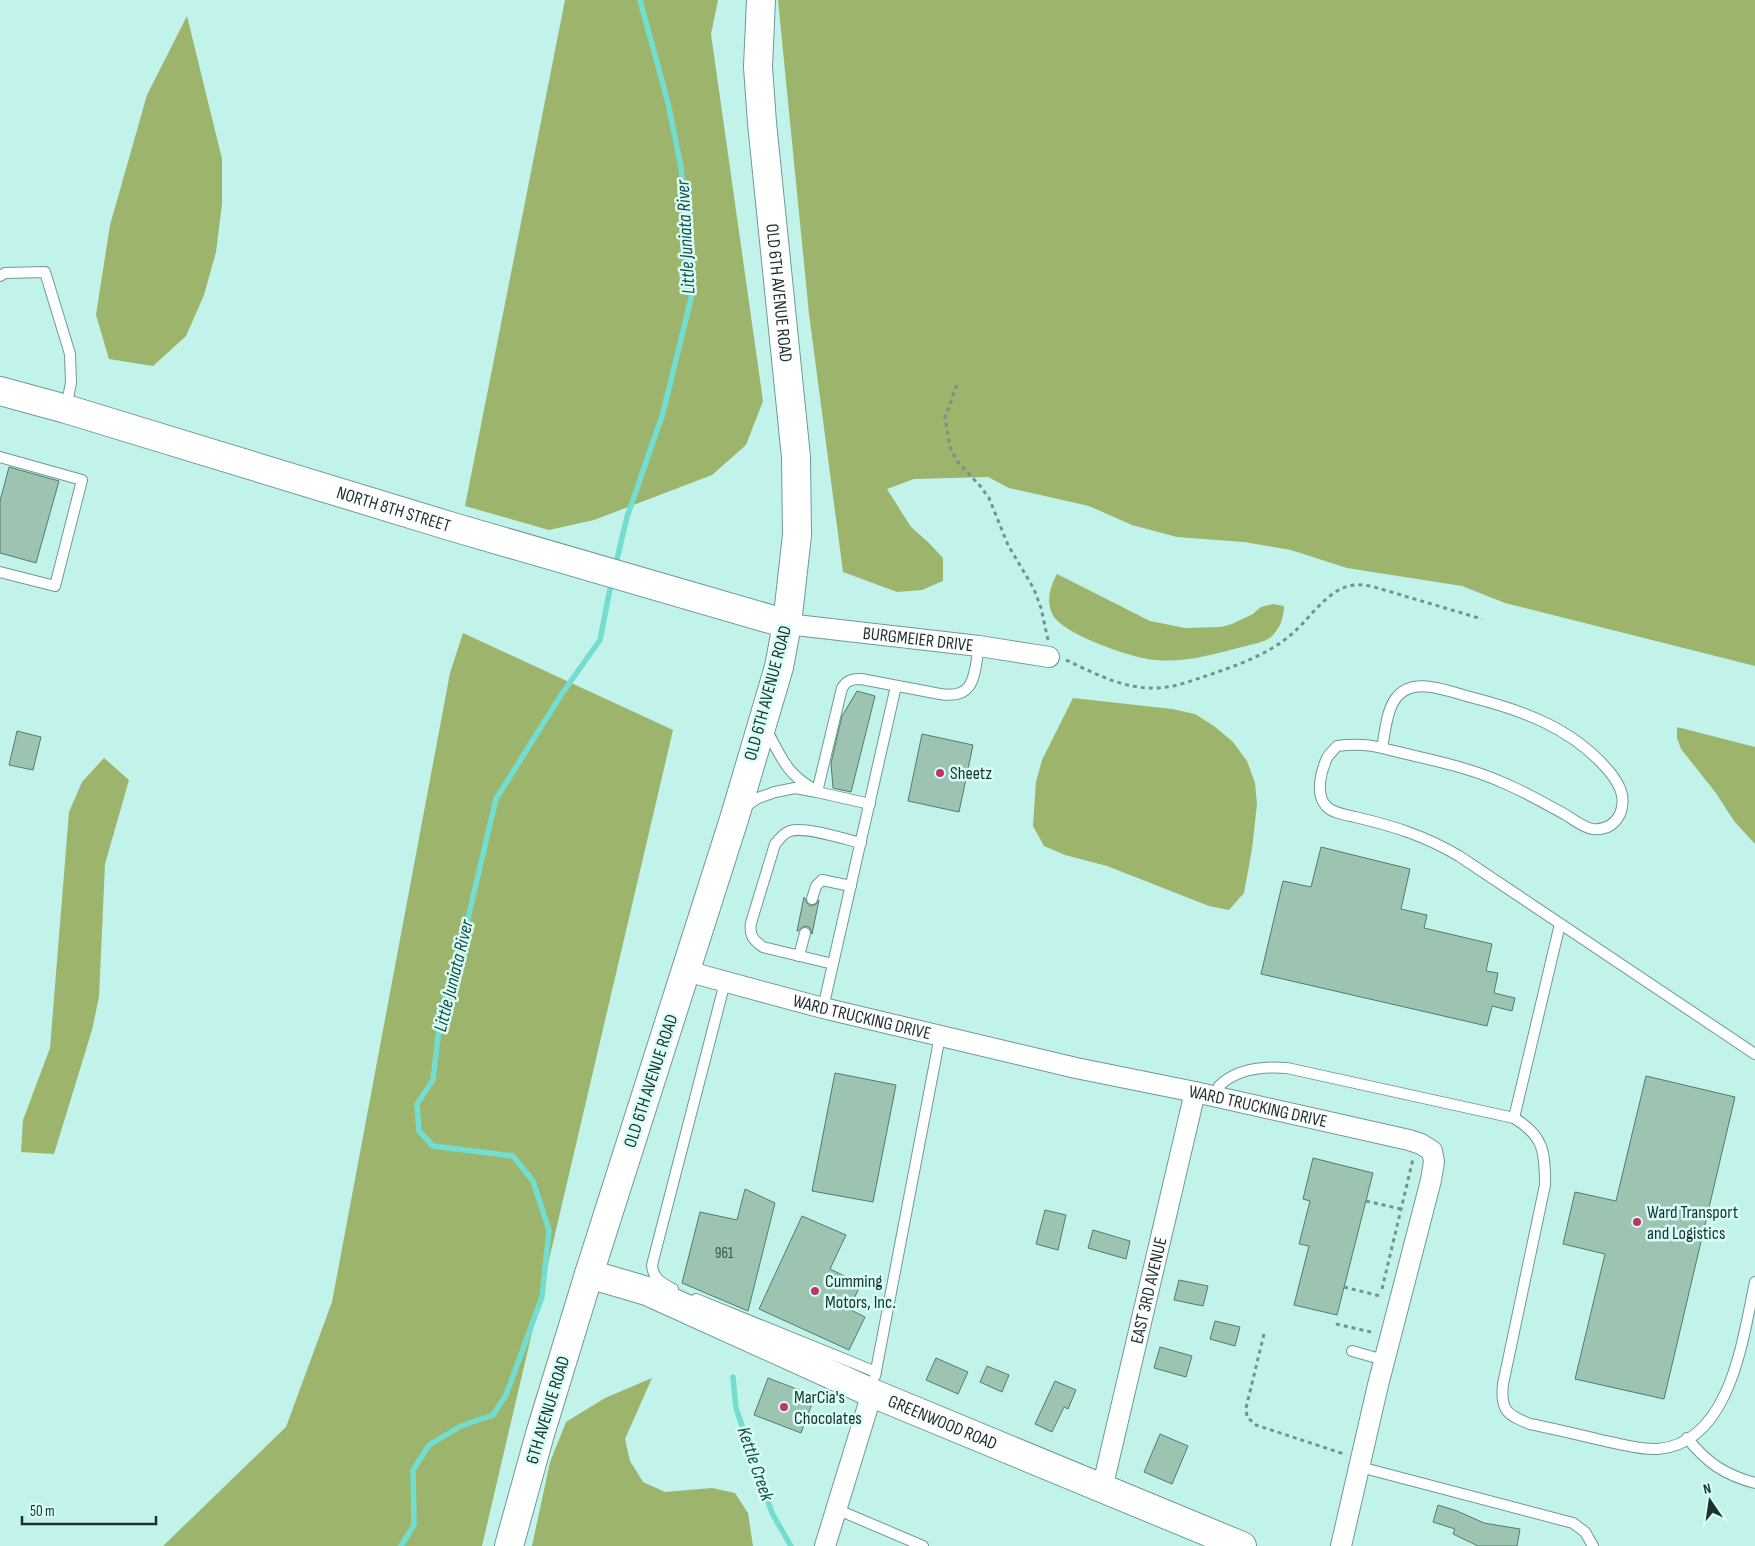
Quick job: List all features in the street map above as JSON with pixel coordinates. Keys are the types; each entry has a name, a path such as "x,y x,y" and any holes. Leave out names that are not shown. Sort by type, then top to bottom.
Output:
{"main road":[{"name":"OLD 6TH AVENUE ROAD","path":"589,1274 735,816 779,667 787,624 797,534 796,457 762,123 758,67 761,0"},
{"name":"NORTH 8TH STREET","path":"0,391 787,624"},
{"name":"GREENWOOD ROAD","path":"589,1274 647,1291 874,1382 1102,1489 1242,1546"},
{"name":"6TH AVENUE ROAD","path":"509,1546 540,1434 589,1274"}],"street":[{"name":"BURGMEIER DRIVE","path":"787,624 978,646 1049,657"},
{"name":"WARD TRUCKING DRIVE","path":"686,972 823,1008 1076,1068 1195,1092 1417,1142"},
{"name":"EAST 3RD AVENUE","path":"1102,1489 1195,1092"},
{"path":"1342,1546 1360,1463 1375,1358 1434,1162 1432,1151 1417,1142"},
{"path":"825,1546 874,1382"}],"lane":[{"path":"0,276 5,273 44,272 70,354 71,382 66,409"},
{"path":"0,457 82,480 55,586 0,572"},
{"path":"817,792 842,688 846,682 852,679 861,679 951,696 960,695 969,689 974,675 978,646"},
{"path":"823,1008 896,686"},
{"path":"1382,748 1389,712 1394,700 1412,686 1424,686 1497,704 1528,714 1576,740 1598,759 1615,779 1622,792 1623,806 1617,821 1606,829 1590,829 1501,781 1481,773 1382,748 1354,744 1337,746 1328,757 1320,779 1320,796 1326,807 1339,813 1410,831 1460,856 1755,1054"},
{"path":"762,723 786,767 803,783 817,792"},
{"path":"735,816 746,805 775,792 795,788 870,804"},
{"path":"833,964 763,947 749,933 750,923 775,844 782,836 789,831 803,830 861,842"},
{"path":"812,899 816,886 822,880 851,886"},
{"path":"1514,1118 1560,924"},
{"path":"799,956 805,933"},
{"path":"726,982 652,1265 653,1272 656,1278 665,1285 683,1294 874,1382 940,1036"},
{"path":"1218,1097 1219,1086 1232,1076 1257,1068 1271,1066 1288,1068 1514,1118 1528,1126 1537,1137 1543,1153 1545,1185 1501,1399 1505,1409 1514,1418 1530,1424 1638,1448 1657,1449 1673,1446 1687,1438 1702,1428 1714,1414 1733,1378 1755,1282"},
{"path":"1352,1352 1375,1358"},
{"path":"1687,1438 1705,1459 1722,1471 1736,1478 1755,1483"},
{"path":"1360,1463 1573,1523 1585,1532 1593,1546"},
{"path":"836,1509 923,1546"}],"path":[{"path":"957,385 945,417 950,447 956,461 989,498 1008,545 1034,589 1048,631 1049,657 1065,660 1093,674 1135,686 1155,688 1180,685 1242,664 1273,648 1293,633 1327,598 1341,588 1355,584 1371,586 1482,619"},
{"path":"1378,1305 1417,1142"},
{"path":"1366,1201 1401,1209"},
{"path":"1344,1287 1380,1296"},
{"path":"1373,1323 1371,1332 1375,1358"},
{"path":"1336,1324 1371,1332"},
{"path":"1264,1334 1246,1408 1247,1418 1256,1425 1360,1463"}],"green space":[{"path":"565,0 718,0 711,34 763,401 746,445 712,475 594,520 549,530 465,506"},
{"path":"778,0 1755,0 1755,666 1505,603 1462,586 1347,568 1291,550 1244,542 1177,537 1132,525 1089,506 1009,488 988,477 914,479 887,489 911,527 943,558 943,581 922,590 897,592 843,572 809,314"},
{"path":"187,16 222,159 222,204 216,252 204,295 186,336 153,366 109,359 96,315 110,225 147,95"},
{"path":"1057,574 1150,621 1185,628 1221,627 1232,624 1253,614 1261,607 1273,604 1284,606 1283,614 1281,623 1274,634 1261,642 1188,659 1155,660 1131,655 1101,645 1061,624 1051,612 1049,601 1052,584"},
{"path":"463,633 673,730 482,1546 163,1546 286,1427 332,1302 450,673"},
{"path":"1073,698 1172,709 1195,714 1214,726 1233,742 1247,761 1255,783 1257,804 1252,849 1244,893 1229,910 1209,906 1107,866 1065,855 1044,846 1033,826 1036,782 1042,760"},
{"path":"1677,727 1755,747 1755,844 1734,821 1716,793 1681,749 1677,738"},
{"path":"104,758 129,780 105,864 99,997 92,1030 54,1154 21,1152 23,1120 50,1048 69,812 82,782"},
{"path":"652,1378 625,1439 630,1461 643,1482 665,1492 712,1488 735,1493 748,1513 753,1546 532,1546 550,1462 566,1422 605,1398"}],"building":[{"path":"9,467 59,481 36,563 0,553 0,501"},
{"path":"857,691 875,696 851,792 833,788 831,763 842,716"},
{"path":"17,731 41,737 33,770 9,765"},
{"name":"Sheetz","path":"922,734 973,745 959,812 908,801"},
{"path":"1321,847 1410,869 1401,909 1427,915 1424,928 1492,944 1486,971 1498,973 1494,993 1515,998 1512,1011 1492,1006 1487,1026 1261,974 1283,881 1311,887"},
{"path":"804,897 810,906 816,904 819,900 812,934 810,928 806,926 797,931"},
{"path":"835,1073 896,1085 873,1202 812,1191"},
{"name":"Ward Transport and Logistics","path":"1646,1076 1735,1097 1664,1399 1575,1379 1605,1254 1563,1244 1575,1192 1616,1201"},
{"path":"1313,1158 1373,1173 1337,1315 1294,1305 1309,1246 1299,1244 1310,1201 1303,1199"},
{"path":"745,1189 775,1203 748,1311 682,1283 700,1212 737,1220"},
{"path":"1045,1210 1066,1215 1058,1250 1036,1244"},
{"path":"802,1216 846,1235 830,1269 861,1284 849,1309 865,1317 849,1350 759,1309"},
{"path":"1093,1230 1130,1241 1126,1259 1088,1248"},
{"path":"1179,1280 1208,1286 1203,1306 1174,1300"},
{"path":"1215,1321 1240,1327 1235,1346 1210,1339"},
{"path":"1160,1347 1192,1356 1186,1377 1154,1368"},
{"path":"936,1358 968,1372 958,1394 926,1380"},
{"path":"987,1366 1009,1375 1002,1392 980,1382"},
{"path":"768,1378 815,1396 801,1433 754,1415"},
{"path":"1055,1381 1076,1390 1068,1409 1064,1407 1052,1432 1035,1424"},
{"path":"1160,1434 1188,1446 1172,1484 1144,1472"},
{"path":"1438,1505 1484,1523 1520,1529 1517,1546 1478,1546 1453,1534 1455,1529 1433,1522"}],"waterway":[{"name":"Little Juniata River","path":"617,559 627,517 663,413 693,290 681,167 668,103 640,0"},
{"name":"Little Juniata River","path":"401,1546 414,1525 413,1470 429,1445 461,1426 493,1415 506,1395 542,1297 549,1230 533,1181 513,1156 433,1146 419,1131 417,1104 433,1080 441,1011 464,935 496,799 561,695 600,640 610,589"},
{"name":"Kettle Creek","path":"733,1377 736,1408 772,1513 791,1546"}],"place":[{"name":"Sheetz","path":"940,773"},
{"name":"Ward Transport and Logistics","path":"1637,1222"},
{"name":"Cumming Motors, Inc.","path":"815,1291"},
{"name":"MarCia's Chocolates","path":"784,1407"}]}
